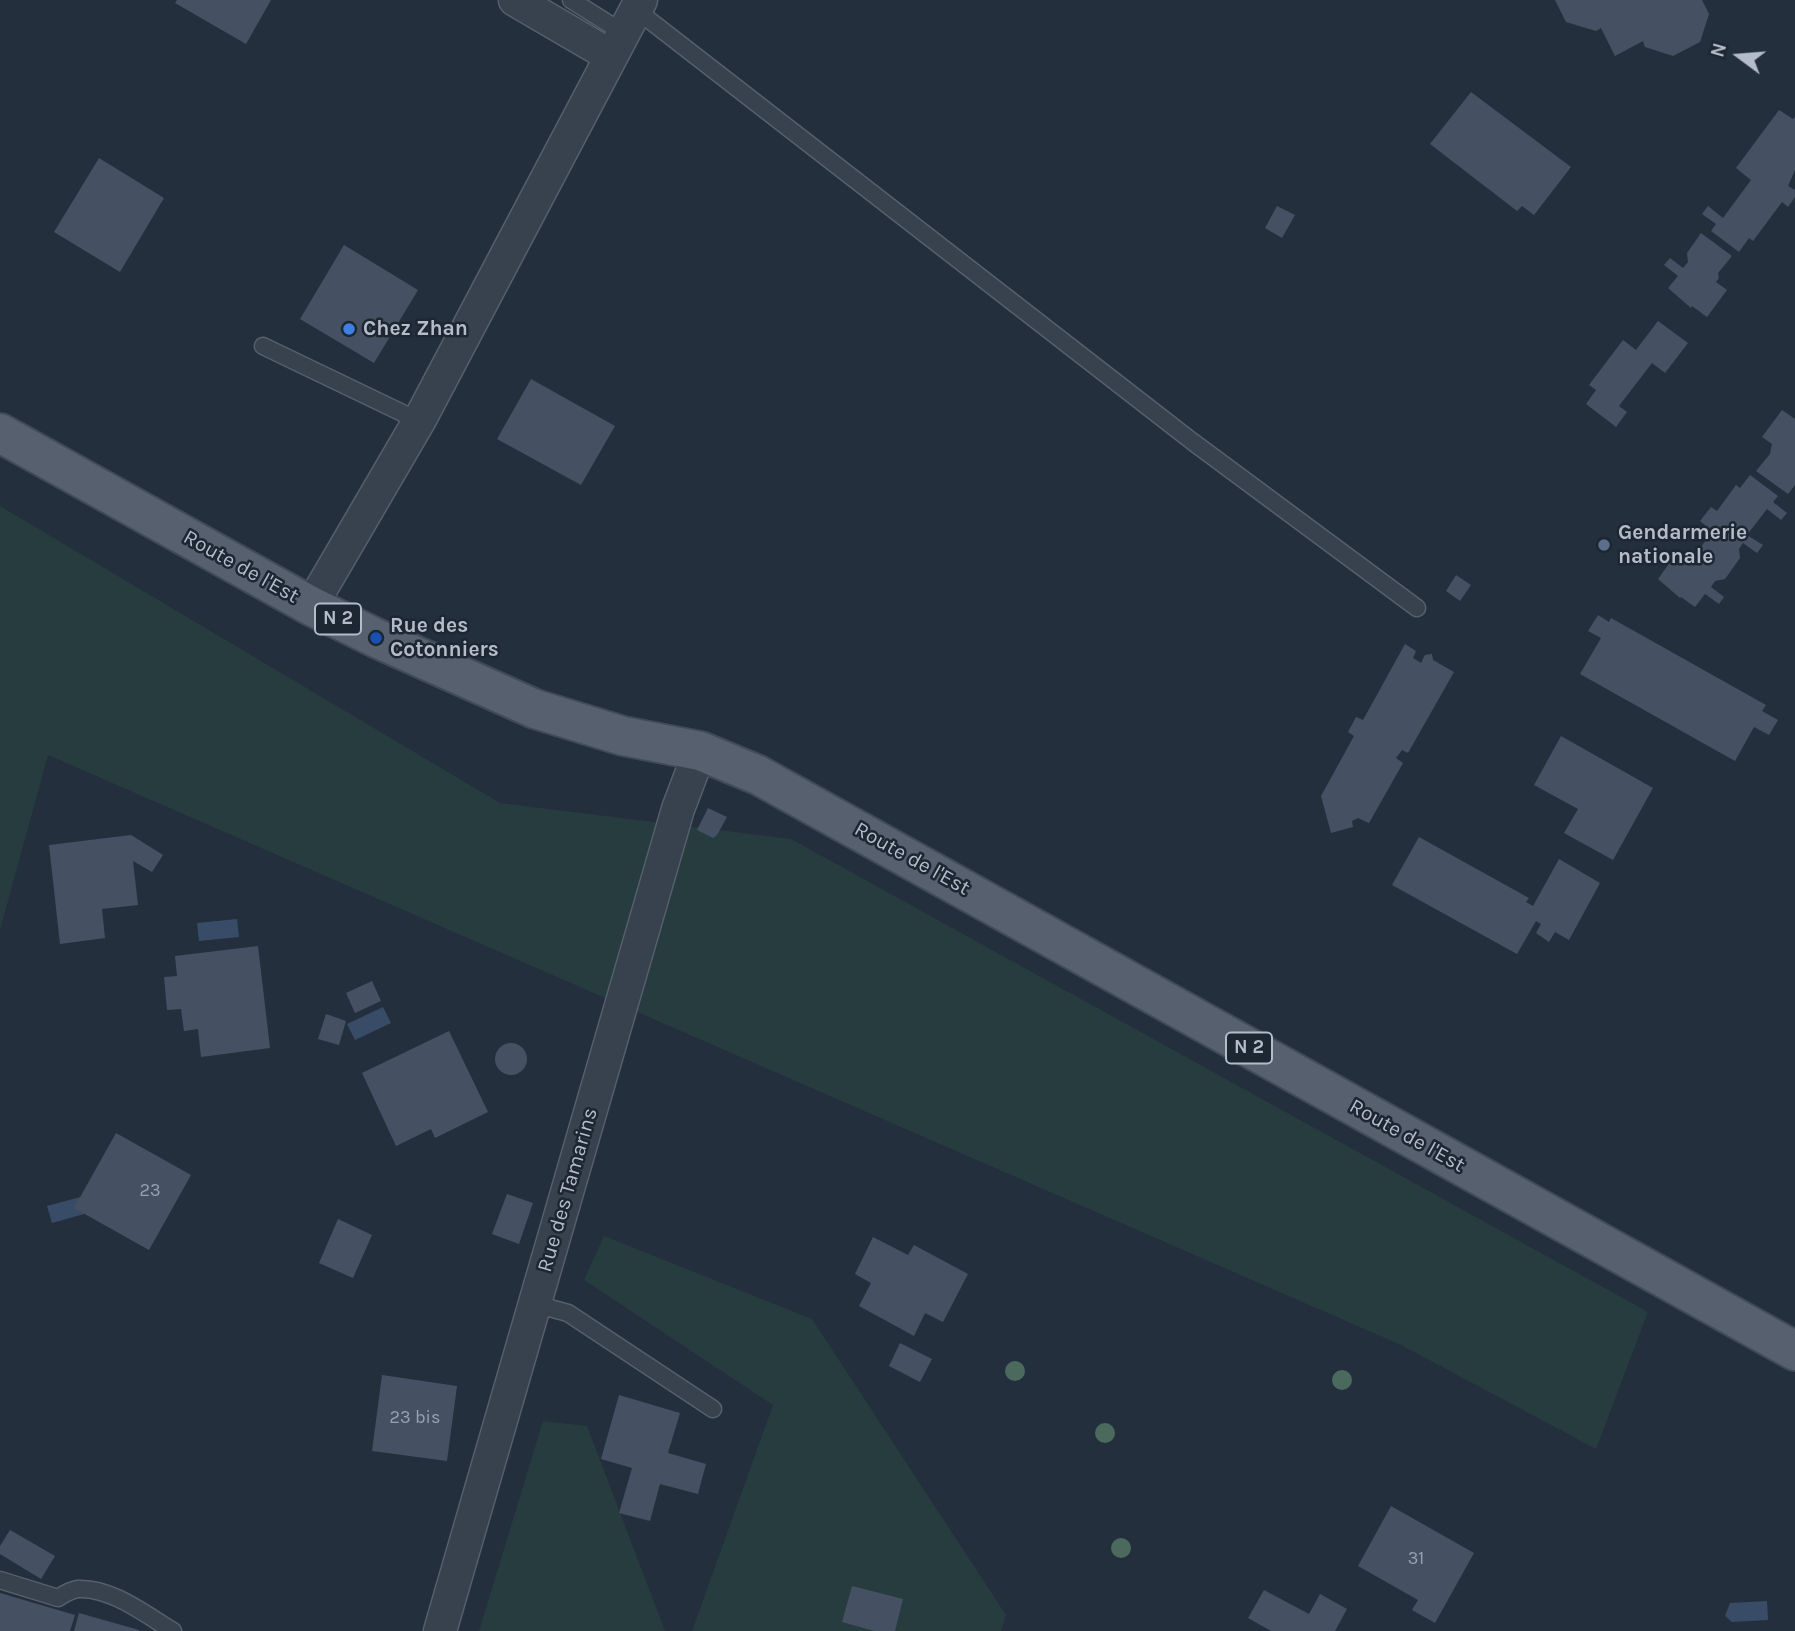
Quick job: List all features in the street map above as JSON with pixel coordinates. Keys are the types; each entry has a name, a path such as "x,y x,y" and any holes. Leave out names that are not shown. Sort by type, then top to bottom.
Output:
{"main road":[{"name":"Route de l'Est","path":"0,433 311,606 376,638 535,709 623,736 700,751 758,775 1795,1351"}],"street":[{"path":"311,606 419,421 627,24 515,0"},
{"name":"Rue des Tamarins","path":"440,1631 678,809 700,751"}],"lane":[{"path":"571,0 627,24 1417,608"},
{"path":"264,346 419,421"},
{"path":"535,1304 568,1313 713,1409"},
{"path":"0,1580 58,1598 75,1589 92,1590 116,1599 173,1631"}],"green space":[{"path":"0,506 500,803 791,839 1648,1312 1596,1449 1401,1345 48,755 0,930"},
{"path":"604,1236 812,1319 1006,1615 1001,1631 692,1631 773,1405 584,1280"},
{"path":"543,1421 587,1426 665,1631 479,1631"}],"water":[{"path":"237,919 239,937 199,941 197,923"},
{"path":"383,1007 391,1023 355,1040 347,1024"},
{"path":"84,1196 88,1213 52,1223 47,1206"},
{"path":"1767,1601 1768,1620 1732,1622 1725,1616 1730,1603"}],"building":[{"path":"177,0 271,0 246,44 175,3"},
{"path":"1555,0 1702,0 1709,14 1700,42 1673,56 1645,47 1643,41 1615,56 1601,28 1596,31 1566,22"},
{"path":"1471,92 1571,167 1534,215 1522,206 1517,211 1430,144"},
{"path":"1779,110 1793,119 1795,117 1795,170 1788,186 1795,190 1795,197 1788,207 1782,202 1753,241 1749,238 1739,252 1711,231 1716,224 1702,214 1708,206 1723,218 1751,180 1736,168"},
{"path":"99,158 164,198 120,272 54,232"},
{"path":"1277,206 1295,215 1282,238 1265,228"},
{"path":"1701,233 1732,256 1718,273 1716,282 1727,290 1707,317 1692,306 1691,308 1668,288 1678,276 1664,265 1670,258 1683,268 1688,262 1687,253"},
{"path":"344,245 418,290 374,363 300,319"},
{"path":"1658,321 1688,343 1665,373 1652,363 1619,406 1627,412 1616,427 1586,404 1596,390 1589,385 1623,340 1636,350"},
{"path":"531,379 615,426 581,485 497,439"},
{"path":"1782,410 1795,419 1795,485 1788,494 1756,471 1770,454 1772,444 1762,437"},
{"path":"1750,475 1778,496 1773,502 1787,513 1781,520 1767,509 1747,535 1763,545 1757,553 1743,543 1739,549 1740,558 1725,579 1715,581 1711,587 1724,597 1719,604 1705,594 1695,607 1658,579 1678,551 1688,560 1695,554 1708,538 1710,529 1700,521 1711,507 1717,511 1736,485 1740,488"},
{"path":"1456,575 1471,585 1460,601 1446,591"},
{"path":"1598,615 1609,622 1611,618 1766,705 1762,711 1778,720 1769,735 1754,727 1735,761 1580,674 1601,638 1588,631"},
{"path":"1405,644 1416,651 1413,658 1421,663 1425,655 1432,654 1433,660 1454,672 1408,753 1402,750 1396,758 1403,763 1369,823 1358,818 1352,821 1353,827 1331,833 1321,796 1354,736 1348,732 1356,717 1363,720"},
{"path":"1561,736 1653,788 1613,860 1564,833 1578,809 1534,785"},
{"path":"708,808 727,817 713,838 697,830"},
{"path":"131,835 163,855 152,872 133,861 138,905 102,909 105,938 60,944 49,845"},
{"path":"1419,837 1529,898 1526,902 1533,906 1559,859 1600,883 1569,940 1555,932 1549,942 1536,933 1541,924 1536,921 1517,954 1392,885"},
{"path":"258,946 270,1048 201,1057 198,1029 184,1031 181,1009 167,1010 164,977 177,976 175,956"},
{"path":"372,981 381,1001 355,1013 346,993"},
{"path":"326,1014 346,1021 339,1045 318,1039"},
{"path":"449,1031 488,1112 435,1138 431,1129 396,1146 362,1073"},
{"path":"511,1043 522,1048 527,1059 522,1070 511,1075 500,1070 495,1059 500,1048"},
{"path":"116,1133 191,1175 149,1250 74,1208"},
{"path":"507,1194 533,1203 519,1244 492,1234"},
{"path":"338,1219 372,1235 353,1278 319,1263"},
{"path":"873,1237 908,1255 914,1245 968,1274 943,1322 925,1313 914,1336 859,1306 871,1283 855,1274"},
{"path":"900,1343 932,1359 920,1382 889,1366"},
{"path":"382,1375 457,1386 447,1461 372,1451"},
{"path":"619,1395 680,1413 668,1453 706,1464 698,1494 660,1484 650,1521 619,1513 632,1468 601,1459"},
{"path":"1391,1506 1474,1553 1435,1623 1412,1610 1418,1600 1358,1566"},
{"path":"10,1530 55,1556 41,1579 0,1554 0,1546"},
{"path":"852,1586 903,1599 895,1631 874,1631 842,1622"},
{"path":"1264,1590 1309,1614 1320,1594 1347,1609 1335,1631 1271,1631 1248,1618"},
{"path":"0,1593 75,1615 70,1631 0,1631"},
{"path":"79,1613 139,1630 139,1631 74,1631"}],"place":[{"name":"Chez Zhan","path":"349,329"},
{"name":"Gendarmerie nationale","path":"1604,545"},
{"name":"Rue des Cotonniers","path":"376,638"}]}
